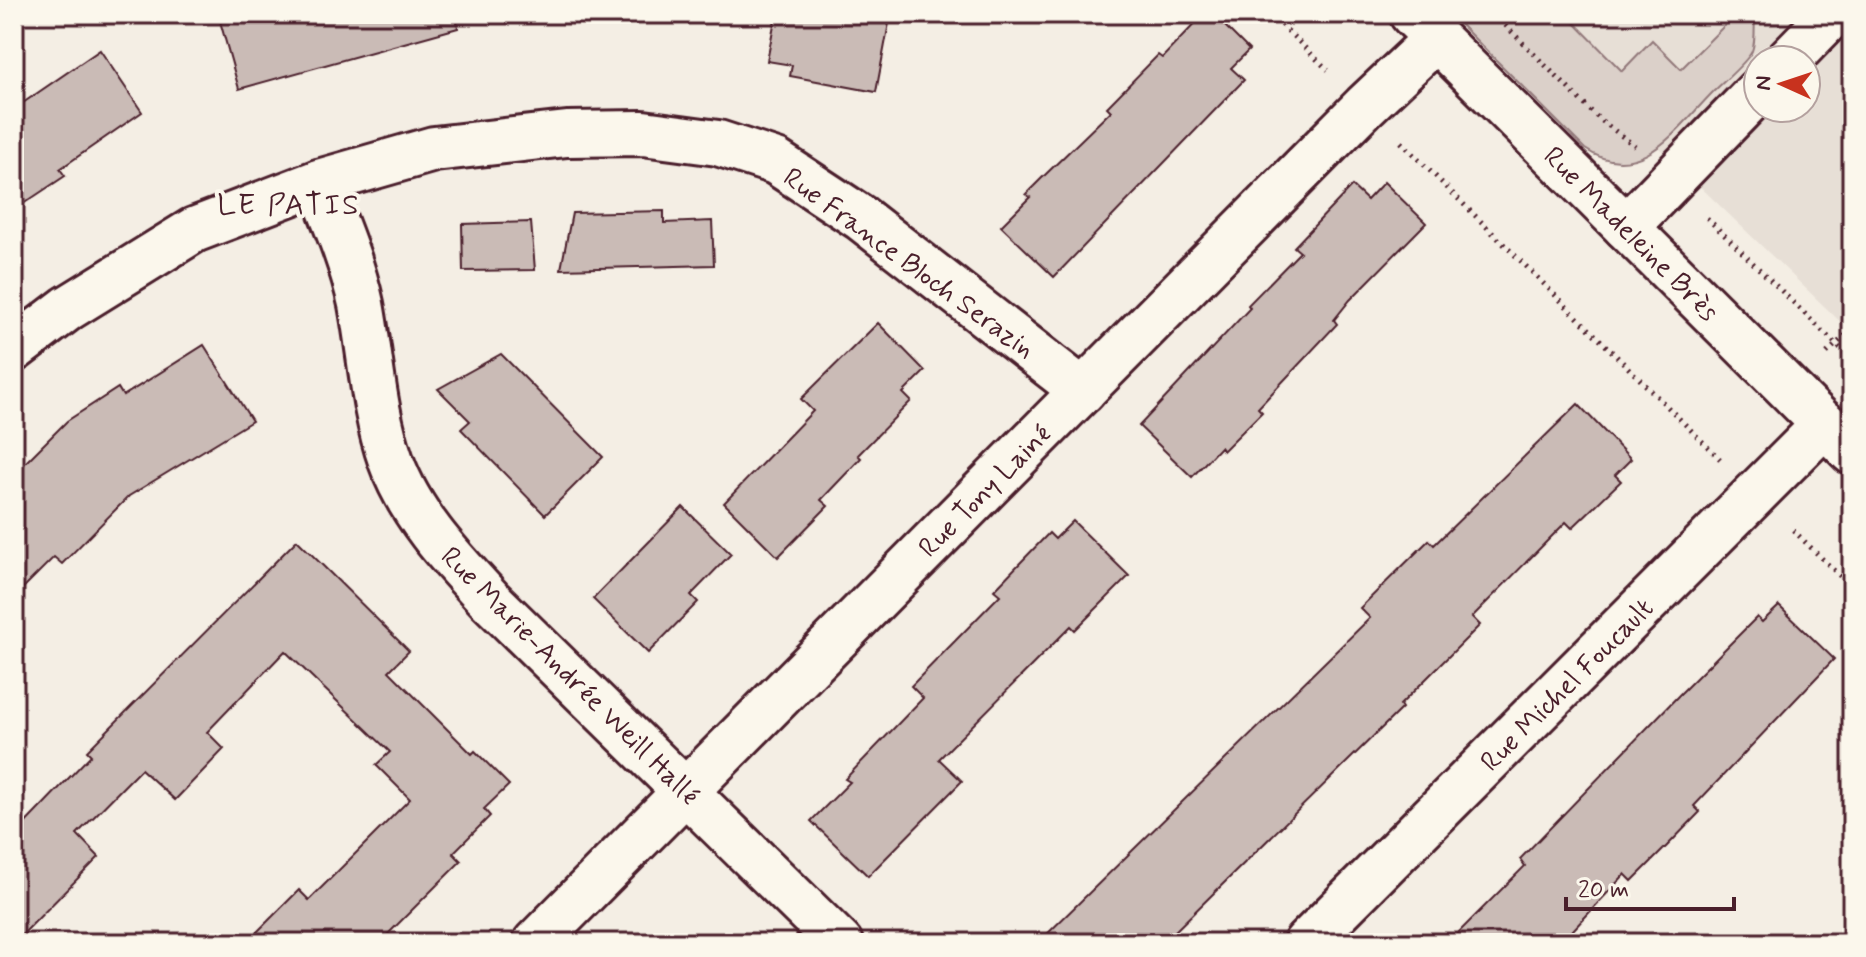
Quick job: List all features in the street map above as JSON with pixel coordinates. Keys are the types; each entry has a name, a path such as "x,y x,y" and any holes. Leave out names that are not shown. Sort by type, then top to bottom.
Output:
{"street":[{"path":"1804,44 1833,14"},
{"name":"Rue Tony Lainé","path":"535,943 1365,106 1424,26"},
{"name":"Rue Madeleine Brès","path":"1424,26 1838,438"},
{"path":"1626,227 1742,107"},
{"name":"Rue France Bloch Serazin","path":"14,349 68,308 194,230 319,182 434,149 567,134 643,133 718,143 776,162 861,218 1083,391"},
{"name":"Rue Marie-Andrée Weill Hallé","path":"319,182 346,251 360,303 373,391 391,462 419,516 490,600 840,943"},
{"name":"Rue Michel Foucault","path":"1306,943 1756,494 1838,438"}],"path":[{"path":"1270,14 1852,588"},
{"path":"1842,338 1852,329"}],"shaded area":[{"path":"1450,14 1566,14 1622,71 1652,40 1681,69 1736,14 1755,14 1753,44 1742,44 1742,64 1657,148 1641,157 1624,161 1605,159 1585,149"},
{"path":"1521,14 1852,14 1852,333"}],"building":[{"path":"218,14 456,14 458,28 239,89"},
{"path":"776,14 844,14 889,23 876,92 790,76 792,65 767,61"},
{"path":"1204,14 1213,14 1249,50 1231,68 1244,80 1054,277 1001,226 1030,197 1026,194 1111,111 1107,107 1158,55 1162,58"},
{"path":"100,50 142,112 60,169 65,176 14,210 14,104 17,107"},
{"path":"1384,182 1426,223 1350,300 1334,320 1337,324 1258,408 1262,412 1223,451 1220,447 1192,477 1139,426 1300,252 1294,247 1352,186 1367,200"},
{"path":"664,211 664,223 712,221 714,265 561,269 572,213"},
{"path":"531,222 535,270 463,271 462,224"},
{"path":"878,323 925,371 903,393 911,401 858,455 861,458 821,500 828,506 778,557 724,503 813,411 801,399"},
{"path":"204,345 252,421 129,496 62,564 54,557 14,597 14,474 67,421 118,388 123,396"},
{"path":"501,354 603,457 545,515 461,429 470,421 438,389"},
{"path":"1578,404 1631,459 1615,475 1621,481 1572,528 1566,522 1472,617 1480,625 1400,705 1402,708 1163,943 1038,943 1370,618 1360,608 1429,540 1434,545"},
{"path":"683,507 731,554 691,595 698,602 648,653 593,599"},
{"path":"1073,521 1129,576 1075,630 1071,626 939,759 962,781 868,876 811,821 850,782 845,779 923,698 911,686 1000,595 994,590 1049,533 1055,539"},
{"path":"297,540 409,651 389,671 472,754 475,751 509,785 484,809 490,816 453,853 461,861 379,943 246,943 299,890 309,900 410,799 376,765 390,752 285,651 207,732 224,749 175,800 141,769 77,834 99,857 14,943 14,835 91,755 87,751"},
{"path":"1779,606 1834,659 1694,806 1700,812 1667,846 1632,881 1625,874 1561,943 1448,943 1525,866 1520,859 1681,693 1757,617 1762,622"}],"district":[{"name":"LE PATIS","path":"289,204"}]}
